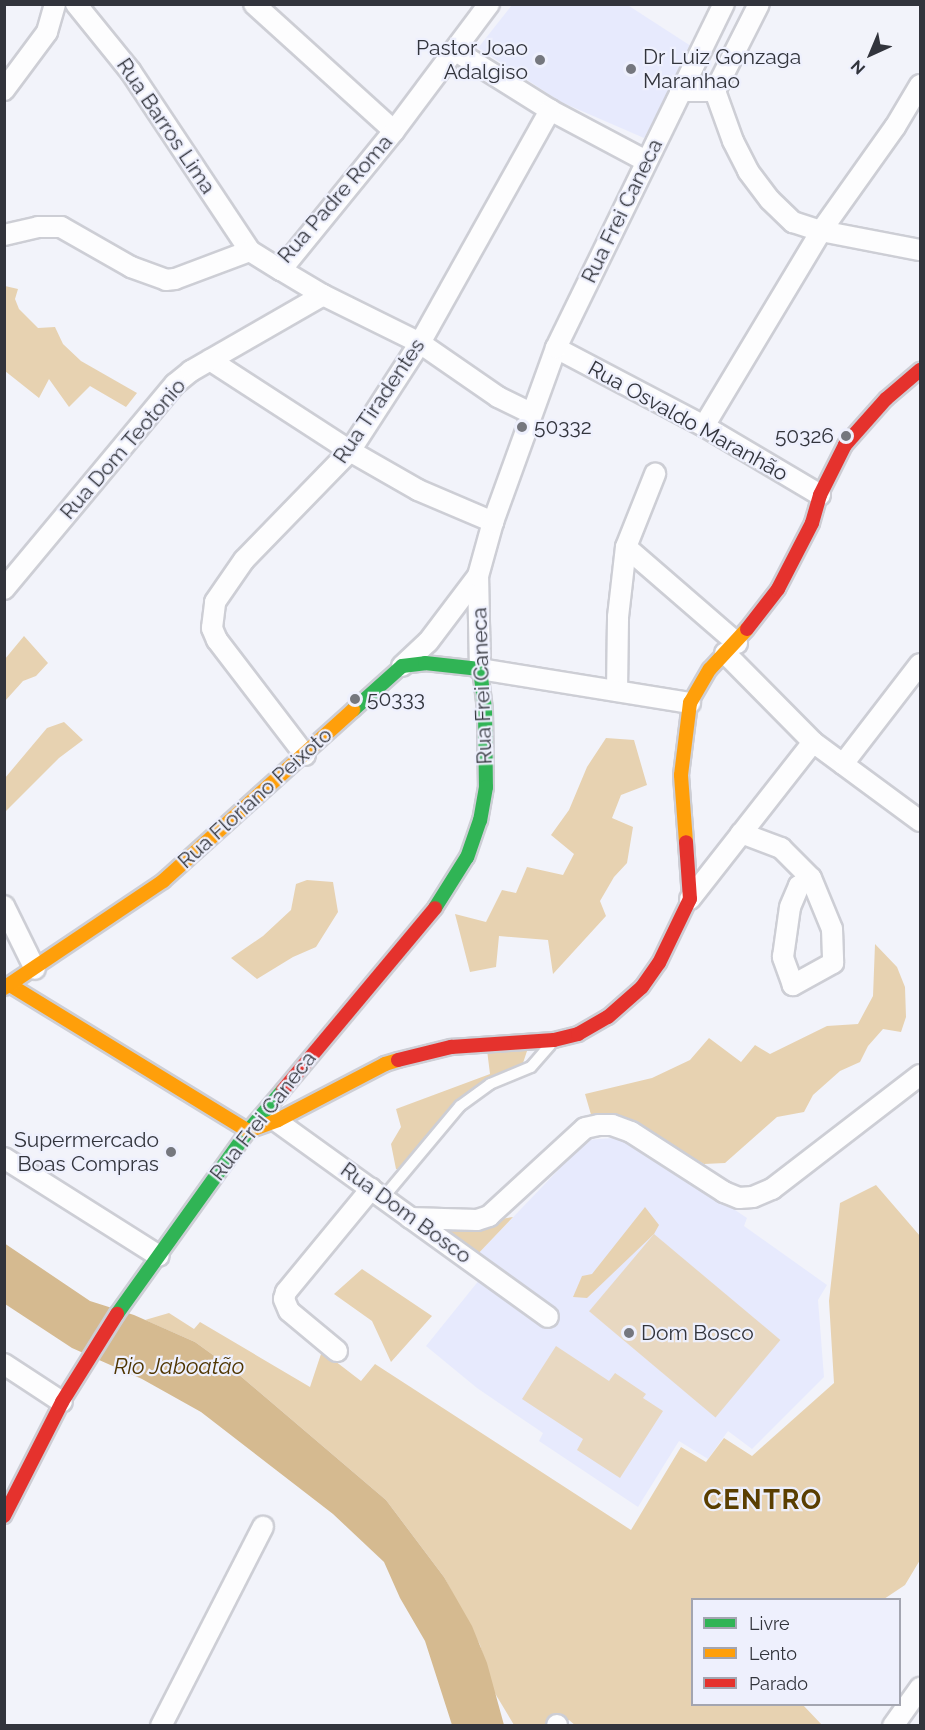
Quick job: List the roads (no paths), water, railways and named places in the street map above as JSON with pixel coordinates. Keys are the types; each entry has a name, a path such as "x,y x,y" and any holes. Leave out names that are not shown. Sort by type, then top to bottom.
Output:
{"street":[{"path":"4,90 47,32 55,4"},
{"name":"Rua Barros Lima","path":"76,4 132,72 250,250"},
{"path":"254,4 394,131"},
{"name":"Rua Padre Roma","path":"4,235 38,227 61,227 131,267 166,279 175,279 250,250 281,270 394,131 489,4"},
{"name":"Rua Frei Caneca","path":"4,1516 62,1402 126,1300 248,1131 271,1116 444,897 467,858 480,820 486,787 485,710 480,669 478,576 493,522 556,348 724,4"},
{"path":"759,4 715,91 733,141 759,186 786,217 802,226 921,250"},
{"path":"456,51 550,110 646,161"},
{"path":"704,426 821,231 895,127 921,85"},
{"path":"680,91 715,91"},
{"name":"Rua Tiradentes","path":"305,755 217,640 212,628 215,602 244,560 350,451 420,343 550,110"},
{"path":"281,270 323,295 420,343 498,397 531,413"},
{"name":"Rua Dom Teotonio","path":"8,576 160,400 191,371 323,295"},
{"name":"Rua Osvaldo Maranhão","path":"556,348 704,426 820,495"},
{"path":"210,360 350,451 417,490 493,522"},
{"path":"690,899 681,775 690,703 710,669 731,648 778,589 812,523 820,495 846,445 886,399 921,370"},
{"path":"617,691 618,617 626,547 655,474"},
{"path":"626,547 731,648 813,742 921,821"},
{"name":"Rua Floriano Peixoto","path":"7,987 163,881 428,642 478,576"},
{"path":"402,666 425,663 480,669 690,703"},
{"path":"843,764 917,677"},
{"path":"271,1116 385,1065 418,1054 451,1047 554,1040 578,1034 608,1017 642,987 659,963 690,899 813,742"},
{"path":"741,833 781,848 811,878 832,929 833,963 793,985 783,957 790,907 799,886 811,878"},
{"path":"4,906 35,969"},
{"path":"7,987 248,1131"},
{"path":"410,1218 477,1220 489,1216 585,1128 599,1125 612,1125 631,1132 724,1192 739,1198 753,1197 772,1189 921,1075"},
{"name":"Rua Dom Bosco","path":"271,1116 548,1317"},
{"path":"4,1158 159,1256"},
{"path":"337,1351 289,1311 284,1299 286,1292 377,1193"},
{"path":"4,1364 62,1402"},
{"path":"160,1725 263,1527"},
{"path":"893,1725 921,1688"}],"lane":[{"path":"377,1193 460,1106 490,1084 531,1067 554,1040"}],"water":[{"name":"Rio Jaboatão","path":"4,1243 90,1301 134,1315 195,1342 231,1368 386,1500 444,1577 472,1626 487,1663 504,1725 452,1725 425,1641 400,1598 384,1562 333,1514 201,1412 142,1379 72,1348 5,1304"}],"place":[{"name":"Pastor Joao Adalgiso","path":"540,60"},
{"name":"Dr Luiz Gonzaga Maranhao","path":"631,69"},
{"name":"50332","path":"522,427"},
{"name":"50326","path":"846,436"},
{"name":"50333","path":"355,699"},
{"name":"Supermercado Boas Compras","path":"171,1152"},
{"name":"Dom Bosco","path":"629,1333"}],"district":[{"name":"CENTRO","path":"763,1500"}]}
